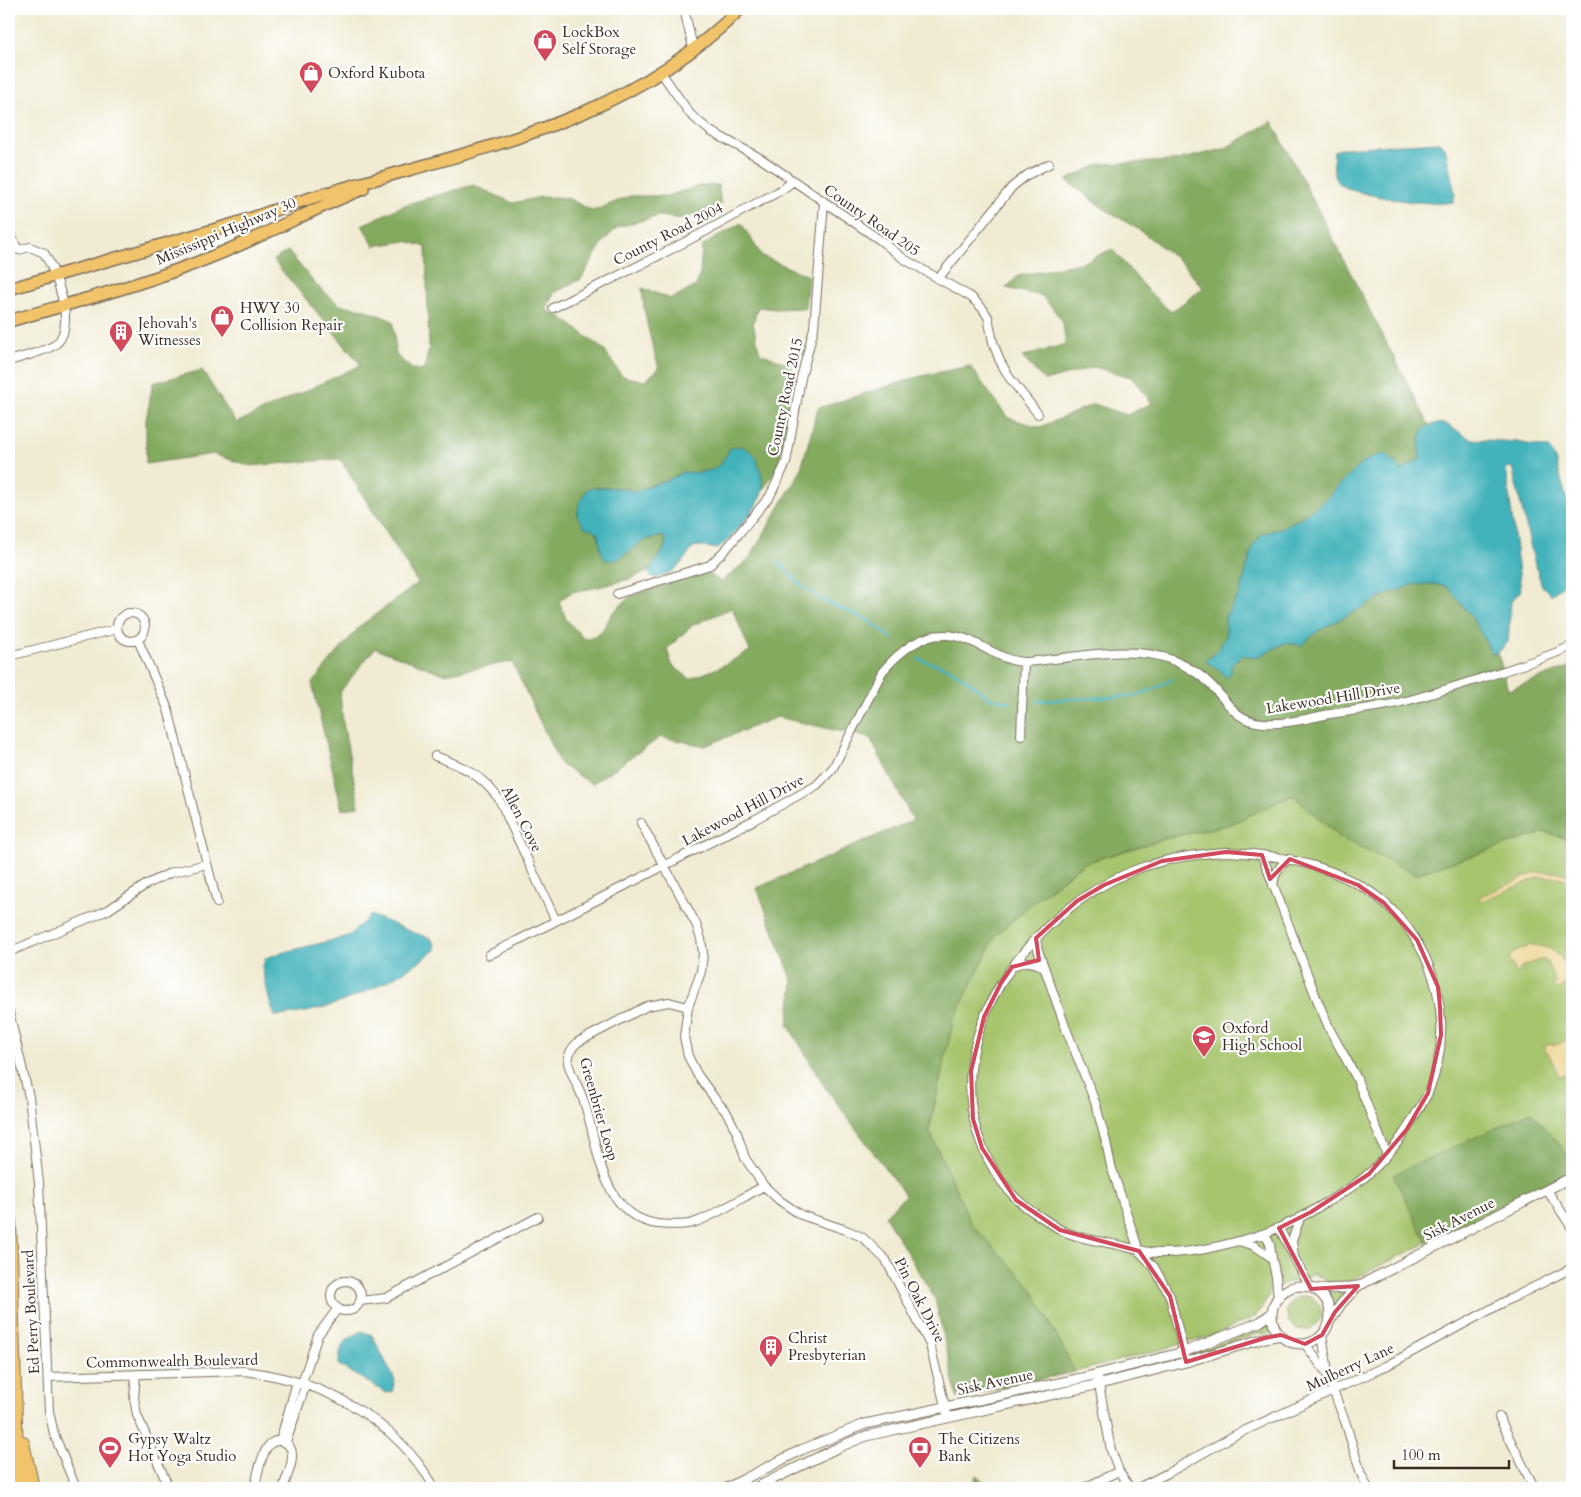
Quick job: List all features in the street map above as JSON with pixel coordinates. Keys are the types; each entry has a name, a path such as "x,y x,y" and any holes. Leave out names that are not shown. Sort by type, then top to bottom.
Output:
{"highway":[{"path":"9,1220 17,1488"},
{"path":"14,1396 32,1488"}],"main road":[{"name":"Mississippi Highway 30","path":"9,290 235,223 331,192 491,147 590,111 625,93 660,71 693,48 740,9"},
{"name":"Mississippi Highway 30","path":"9,321 159,277 217,255 336,200 423,167"},
{"path":"235,223 242,243"}],"street":[{"path":"684,9 693,48"},
{"name":"County Road 205","path":"660,71 690,114 710,131 760,158 880,240 904,260 970,297 983,309 988,317 992,342 1009,377 1038,414"},
{"path":"938,279 1012,187 1027,175 1048,164"},
{"name":"County Road 2004","path":"553,308 782,191 793,181"},
{"name":"County Road 2015","path":"617,594 710,564 727,548 770,496 786,463 801,378 814,328 824,203"},
{"path":"9,231 18,250"},
{"path":"9,253 30,247 44,252 55,276 66,318 62,335 56,344 9,361"},
{"path":"137,614 144,620 144,634 138,640 125,640 119,633 117,629 118,624 123,616 137,614"},
{"path":"9,656 117,629"},
{"name":"Lakewood Hill Drive","path":"490,955 817,786 833,768 882,672 894,658 910,645 927,638 946,635 973,643 1007,660 1024,662 1117,654 1137,654 1170,659 1202,678 1213,687 1230,709 1242,717 1256,722 1277,724 1393,704 1545,658 1572,646"},
{"path":"138,640 168,709 217,903"},
{"path":"1021,736 1024,662"},
{"name":"Allen Cove","path":"436,756 470,771 488,784 499,799 556,921"},
{"name":"Pin Oak Drive","path":"641,823 696,924 702,939 701,972 688,1007 684,1037 688,1056 697,1074 727,1112 737,1133 745,1158 764,1186 779,1200 801,1215 862,1237 886,1260 930,1345 948,1418"},
{"path":"1226,852 1262,855 1290,859 1326,870 1358,885 1384,903 1416,940 1428,961 1438,987 1440,1006 1441,1035 1437,1062 1428,1093 1407,1129 1369,1174 1348,1190 1279,1228 1210,1249 1159,1253 1097,1242 1060,1230 1016,1200 996,1173 982,1148 973,1119 970,1071 974,1044 984,1017 1002,983 1022,952 1051,923 1077,901 1132,871 1162,861 1193,854 1226,852"},
{"path":"1262,855 1316,998 1342,1054 1356,1077 1387,1155"},
{"path":"1273,886 1278,869 1290,859"},
{"path":"9,952 108,910 147,884 170,873 206,864"},
{"path":"1036,938 1038,950 1065,1026 1095,1102 1106,1142 1110,1166 1139,1250 1154,1267 1170,1296 1186,1362"},
{"path":"1012,968 1022,962 1029,961 1044,967"},
{"name":"Greenbrier Loop","path":"688,1007 669,1002 647,1006 578,1042 572,1048 568,1063 586,1106 606,1179 624,1208 652,1223 665,1225 692,1223 764,1186"},
{"name":"Ed Perry Boulevard","path":"9,1012 29,1096 39,1183 50,1422 76,1488"},
{"name":"Sisk Avenue","path":"1278,1298 1284,1291 1292,1287 1344,1288 1358,1286 1572,1177"},
{"path":"1547,1190 1572,1228"},
{"path":"360,1301 386,1298 538,1217"},
{"path":"1294,1256 1292,1241 1300,1218"},
{"path":"1279,1228 1312,1288 1323,1295 1328,1303 1330,1322"},
{"path":"1265,1233 1270,1244 1278,1298 1272,1313 1276,1329 1281,1335 1292,1342 1305,1344 1322,1336 1327,1365 1326,1372"},
{"path":"1239,1240 1255,1246 1272,1258"},
{"name":"Mulberry Lane","path":"1138,1488 1234,1435 1386,1366 1504,1302 1572,1268"},
{"path":"341,1281 350,1281 358,1287 360,1301 357,1306 348,1310 338,1308 334,1305 331,1295 334,1287 341,1281"},
{"name":"Sisk Avenue","path":"1322,1336 1341,1304 1358,1286"},
{"path":"283,1441 318,1335 338,1308"},
{"name":"Sisk Avenue","path":"727,1488 801,1450 865,1424 1098,1374 1184,1352 1260,1322 1272,1313"},
{"name":"Sisk Avenue","path":"755,1488 830,1451 866,1436 1100,1384 1281,1335"},
{"path":"1305,1344 1326,1372 1346,1424 1361,1474 1368,1488"},
{"name":"Commonwealth Boulevard","path":"48,1377 243,1371 271,1374 330,1393 372,1418 411,1454 435,1488"},
{"path":"136,1374 134,1398 137,1415 169,1488"},
{"path":"1098,1374 1111,1450 1118,1470 1130,1488"},
{"path":"1499,1416 1530,1487"},
{"path":"256,1488 266,1451 270,1445 283,1441"},
{"path":"283,1441 290,1448 293,1456 283,1488"},
{"path":"1084,1488 1118,1470"}],"highlighted area":[{"path":"1226,852 1262,855 1270,879 1290,859 1358,885 1384,903 1417,940 1438,987 1440,1007 1441,1035 1428,1093 1407,1129 1369,1174 1311,1212 1279,1228 1311,1289 1358,1286 1335,1312 1322,1335 1305,1344 1281,1335 1265,1338 1186,1362 1170,1296 1139,1251 1060,1230 1016,1200 982,1148 973,1119 971,1071 984,1017 1001,983 1012,967 1039,960 1036,938 1077,901 1104,885 1162,861"}],"green space":[{"path":"1272,121 1429,425 1423,432 1420,440 1420,459 1401,471 1394,461 1385,455 1378,455 1364,462 1323,502 1299,519 1281,528 1262,534 1253,546 1240,593 1225,617 1226,636 1219,648 1206,661 1220,670 1231,673 1232,664 1242,655 1256,658 1285,643 1302,645 1318,631 1384,596 1412,585 1434,584 1448,587 1473,619 1492,654 1498,653 1508,690 1572,666 1572,840 1545,832 1416,874 1342,839 1293,795 1231,824 1164,839 1084,863 1038,898 996,935 953,1021 929,1130 972,1225 1031,1287 1075,1372 957,1397 935,1299 885,1216 905,1195 825,1087 788,1025 793,982 757,888 913,820 870,738 777,717 705,746 661,737 592,784 560,764 512,662 444,674 375,648 340,692 343,723 359,806 342,810 312,683 360,626 418,583 340,459 250,466 213,454 146,464 146,420 153,383 202,370 236,423 361,365 273,260 288,251 315,284 340,305 364,309 393,321 396,355 412,369 424,370 429,348 426,247 406,241 374,246 362,225 407,204 473,185 513,203 541,197 567,198 593,211 630,196 667,196 699,186 718,185 721,204 682,219 659,216 618,227 603,242 581,279 554,293 546,310 560,316 604,350 622,376 645,381 659,368 648,329 642,288 671,299 696,286 700,273 702,246 741,223 762,256 808,276 805,308 776,309 758,307 753,323 760,353 792,365 786,432 777,468 763,490 762,476 730,448 722,462 711,470 705,472 682,472 677,476 636,492 612,488 587,489 592,529 598,534 601,552 617,560 645,540 664,536 666,541 663,551 649,571 630,579 572,592 559,601 566,619 584,639 600,634 613,612 631,596 708,573 721,582 749,559 800,472 818,408 921,376 970,366 1008,418 1040,427 1094,404 1127,415 1152,403 1131,377 1094,367 1045,381 1022,357 1066,344 1062,320 1042,296 1006,288 1018,276 1084,262 1112,249 1149,292 1171,312 1203,288 1182,263 1141,231 1103,208 1066,180 1100,164 1173,161 1224,149","holes":["732,608 750,651 718,668 690,679 672,665 667,649 693,625"]},
{"name":"Oxford High School","path":"1293,795 1342,839 1416,874 1545,832 1572,840 1572,1171 1343,1284 1332,1284 1314,1274 1302,1280 1290,1282 1270,1290 1269,1297 1255,1317 1208,1337 1075,1372 1031,1287 972,1226 929,1130 953,1021 996,935 1038,898 1084,863 1164,839 1231,824"},
{"path":"1531,1112 1565,1151 1572,1171 1427,1243 1393,1175"},
{"path":"1352,1290 1332,1314 1330,1304 1323,1294 1324,1292 1339,1293"},
{"path":"1304,1296 1311,1297 1316,1301 1320,1306 1320,1320 1316,1325 1311,1329 1304,1330 1297,1329 1292,1325 1288,1320 1287,1313 1288,1306 1292,1301 1297,1297"},
{"path":"1271,1319 1276,1332 1257,1334 1198,1355 1195,1353 1254,1332"},
{"path":"976,1475 991,1488 973,1488"}],"sand":[{"path":"1535,873 1562,873 1572,876 1572,881 1558,877 1540,877 1481,901 1479,897"},
{"path":"1531,945 1554,951 1564,961 1570,983 1555,990 1553,985 1555,981 1547,962 1542,959 1521,967 1520,971 1516,974 1509,958 1513,953"},
{"path":"1572,1038 1572,1072 1559,1076 1549,1054 1545,1051 1545,1046 1550,1044 1553,1046"}],"water":[{"path":"1439,142 1445,147 1455,194 1453,202 1413,202 1361,193 1340,184 1334,173 1334,151 1343,148"},
{"path":"1434,424 1446,424 1471,439 1517,442 1549,448 1555,459 1572,517 1572,577 1551,595 1542,586 1534,561 1512,467 1506,468 1521,590 1511,602 1508,642 1498,653 1492,654 1473,619 1448,587 1434,584 1412,585 1384,596 1318,631 1302,645 1285,643 1256,658 1242,655 1232,664 1231,673 1226,678 1220,670 1205,661 1219,648 1226,636 1225,617 1240,593 1253,546 1262,534 1281,528 1299,519 1323,502 1364,462 1378,455 1385,454 1394,461 1401,471 1420,459 1420,440 1426,427"},
{"path":"741,446 754,454 761,473 763,488 755,507 736,531 717,549 700,546 694,547 678,567 669,573 655,578 650,575 649,571 663,551 666,541 664,536 645,540 617,560 605,560 601,552 598,534 592,529 585,528 577,515 579,504 587,489 612,488 636,492 677,476 682,472 705,472 711,470 722,462 730,448"},
{"path":"371,915 431,938 435,945 435,950 399,974 360,995 317,1009 275,1016 262,967 266,958 350,935"},
{"path":"362,1331 372,1335 392,1374 395,1381 392,1392 386,1393 339,1365 340,1353 344,1344 351,1337"}],"waterway":[{"path":"778,562 803,587 824,601 868,620 892,639"},
{"path":"918,659 948,668 970,682 987,697 1011,702"},
{"path":"1037,701 1133,696 1152,690 1173,679"}],"place":[{"name":"LockBox Self Storage","path":"545,62"},
{"name":"Oxford Kubota","path":"311,94"},
{"name":"HWY 30 Collision Repair","path":"222,338"},
{"name":"Jehovah's Witnesses","path":"121,353"},
{"name":"Oxford High School","path":"1204,1058"},
{"name":"Christ Presbyterian","path":"771,1368"},
{"name":"Gypsy Waltz Hot Yoga Studio","path":"110,1469"},
{"name":"The Citizens Bank","path":"920,1469"}]}
